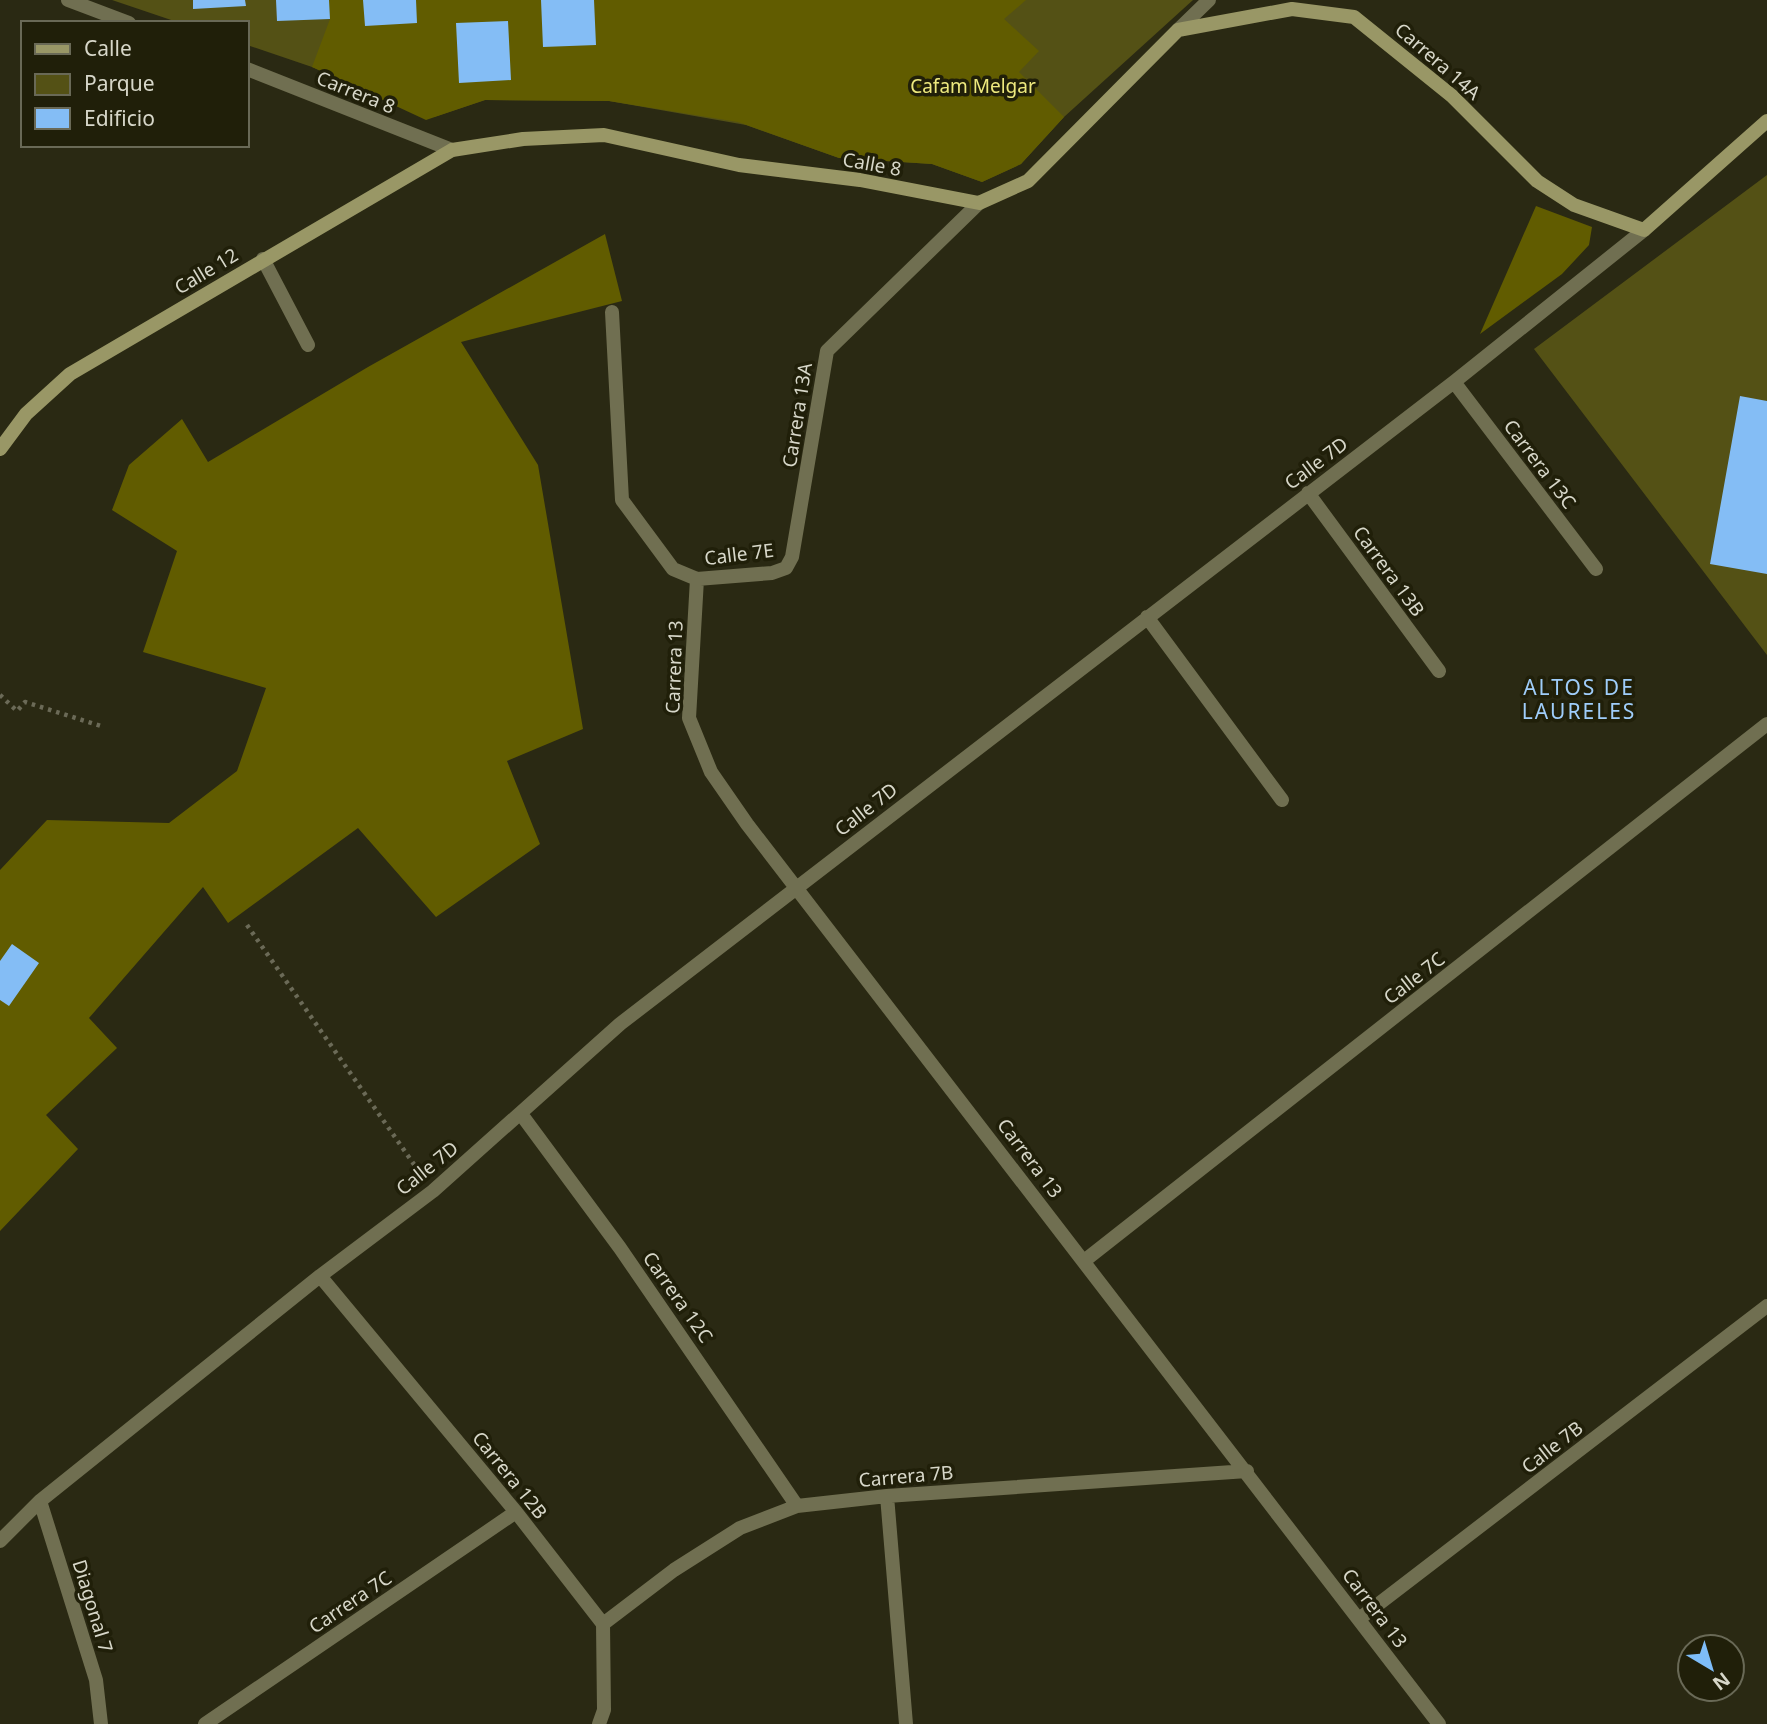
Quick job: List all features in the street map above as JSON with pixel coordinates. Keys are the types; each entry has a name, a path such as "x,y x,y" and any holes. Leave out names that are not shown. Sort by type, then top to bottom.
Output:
{"main road":[{"name":"Carrera 14A","path":"1178,30 1292,9 1354,17 1452,96 1537,181 1574,205 1644,230"},
{"path":"979,204 1028,181 1178,30"},
{"name":"Calle 7D","path":"1644,230 1767,121"},
{"name":"Calle 8","path":"452,150 523,139 604,135 739,164 860,180 979,204"},
{"name":"Calle 12","path":"0,449 26,414 70,374 452,150"}],"street":[{"path":"68,0 124,21"},
{"path":"1178,30 1209,0"},
{"name":"Carrera 8","path":"248,69 452,150"},
{"name":"Carrera 13A","path":"786,568 792,557 827,351 979,204"},
{"name":"Calle 7D","path":"0,1541 40,1501 320,1276 433,1191 620,1024 1454,382 1644,230"},
{"path":"264,259 308,345"},
{"path":"612,312 622,500 673,569 697,579"},
{"name":"Carrera 13C","path":"1454,382 1596,569"},
{"name":"Carrera 13B","path":"1308,493 1439,671"},
{"name":"Calle 7E","path":"697,579 772,573 786,568"},
{"name":"Carrera 13","path":"697,579 690,718 711,772 1440,1724"},
{"path":"1147,617 1282,800"},
{"name":"Calle 7C","path":"1084,1261 1767,724"},
{"name":"Carrera 12C","path":"522,1114 620,1248 797,1506"},
{"name":"Carrera 12B","path":"320,1276 516,1512 603,1624"},
{"name":"Calle 7B","path":"1359,1619 1767,1306"},
{"name":"Carrera 7B","path":"603,1624 674,1570 740,1528 797,1506 887,1496 1247,1471"},
{"path":"887,1496 906,1724"},
{"name":"Diagonal 7","path":"40,1501 96,1680 101,1724"},
{"name":"Carrera 7C","path":"205,1724 516,1512"},
{"path":"599,1724 604,1710 603,1624"}],"path":[{"path":"0,695 17,711 25,702 101,726"},
{"path":"247,925 433,1191"}],"green space":[{"name":"Cafam Melgar","path":"112,0 1193,0 1064,117 1021,164 982,182 932,164 839,158 746,125 609,101 485,100 434,117 312,67 248,45 248,21 174,21"},
{"name":"Cafam Melgar","path":"328,0 1026,0 1004,19 1039,51 1019,72 1064,117 1021,164 982,182 932,164 839,158 738,122 609,101 485,100 426,120 312,67 330,19"},
{"path":"1767,175 1767,655 1534,349"},
{"path":"1536,206 1592,227 1589,245 1562,274 1480,334"},
{"path":"605,234 622,301 461,342 538,465 583,729 507,761 540,844 436,917 358,828 228,923 203,887 89,1018 117,1048 46,1115 78,1149 0,1231 0,870 47,820 169,823 237,771 266,688 143,652 177,551 112,510 129,465 182,419 208,462 368,367"}],"building":[{"path":"193,0 245,0 246,6 193,9"},
{"path":"276,0 329,0 330,19 277,21"},
{"path":"363,0 416,0 417,23 365,26"},
{"path":"541,0 594,0 596,45 543,47"},
{"path":"508,21 511,80 459,83 456,23"},
{"path":"1740,396 1767,401 1767,574 1710,564"},
{"path":"12,944 39,963 9,1006 0,1000 0,961"}],"district":[{"name":"ALTOS DE LAURELES","path":"1579,699"}]}
